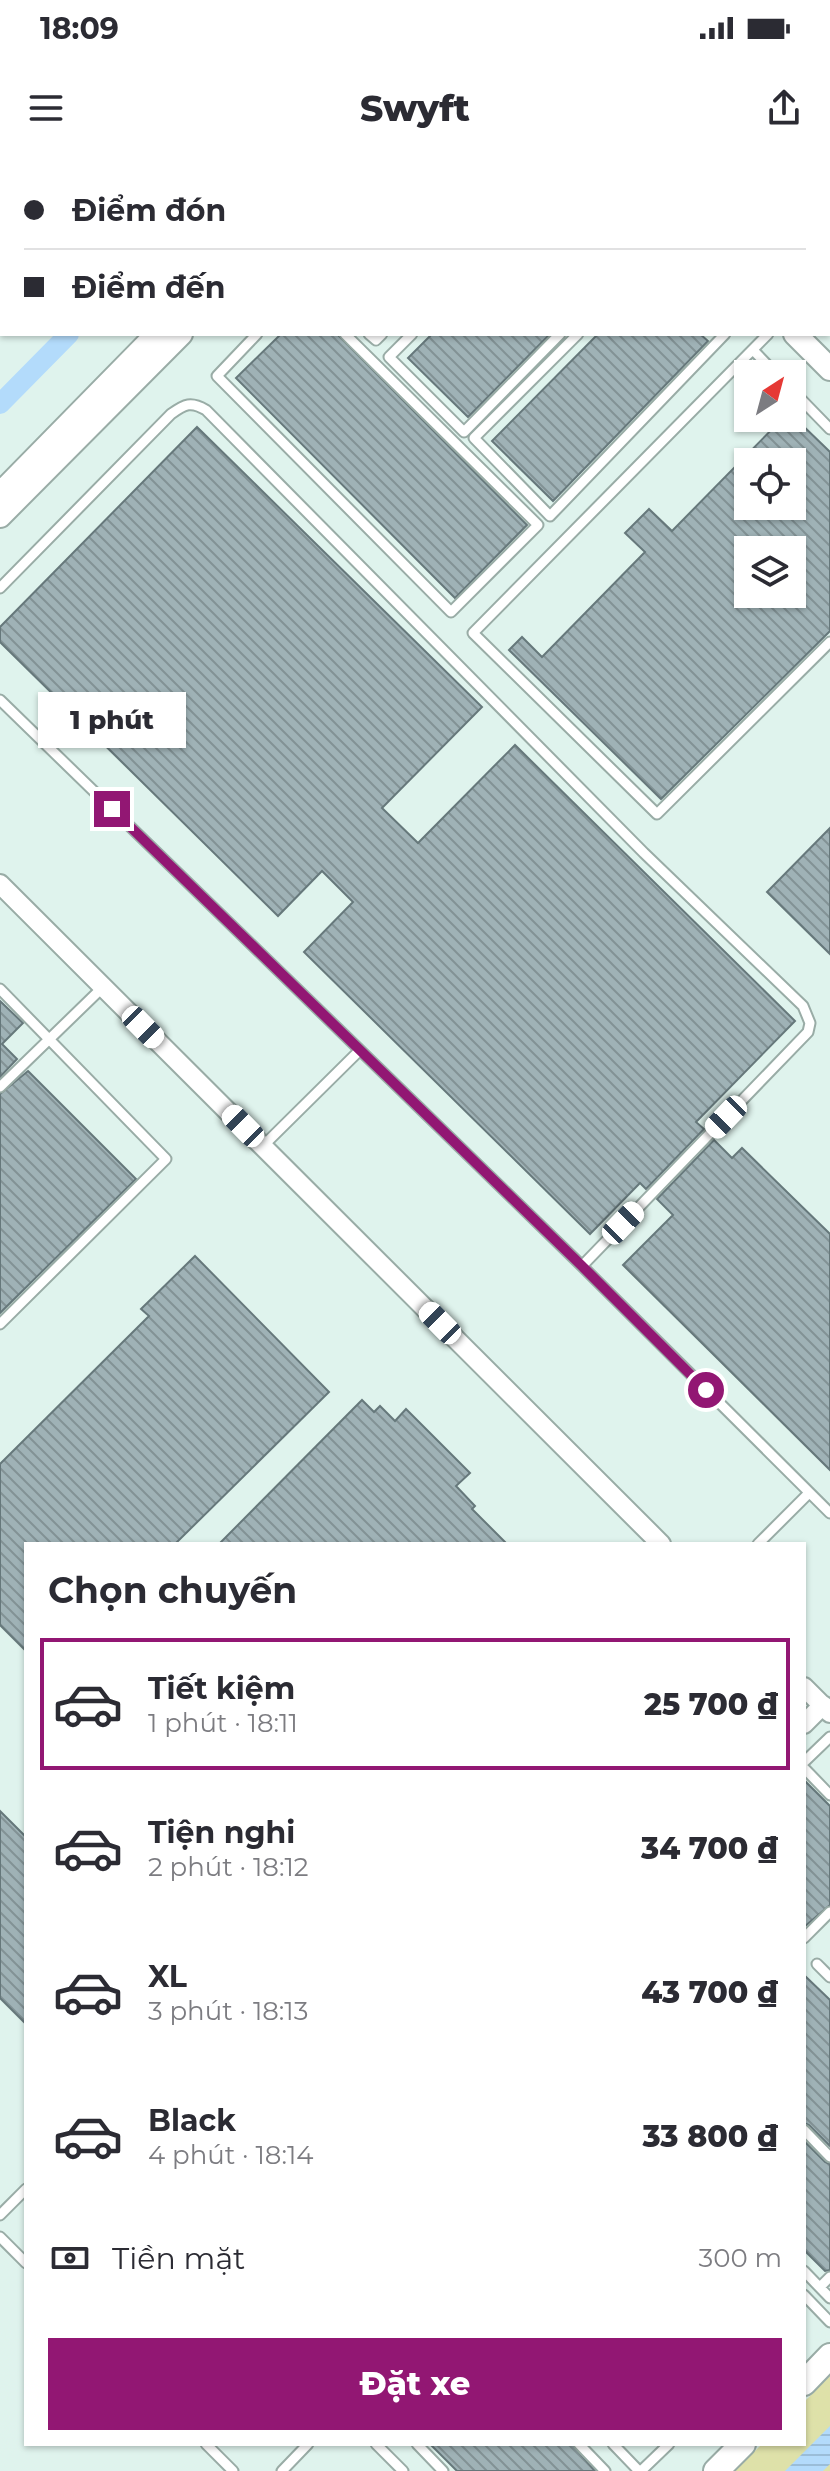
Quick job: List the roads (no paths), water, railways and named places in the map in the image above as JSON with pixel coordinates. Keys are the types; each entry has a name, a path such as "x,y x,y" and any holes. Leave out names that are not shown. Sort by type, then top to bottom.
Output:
{"main road":[{"path":"806,2381 830,2356"},
{"path":"716,2471 741,2446"}],"street":[{"path":"0,494 155,336"},
{"path":"0,516 179,336"},
{"path":"797,336 830,369"},
{"path":"0,884 659,1542"},
{"path":"806,1690 826,1709 806,1723"}],"lane":[{"path":"255,336 217,376 451,612 538,525 347,336"},
{"path":"410,336 389,357 464,432 558,336"},
{"path":"576,336 474,438 550,516 721,336"},
{"path":"766,336 473,633 657,814 830,642"},
{"path":"753,350 763,360"},
{"path":"0,588 171,414 184,404 195,403 206,410 632,842 803,1006 810,1023 808,1032 582,1266"},
{"path":"806,404 830,429"},
{"path":"0,700 582,1266 830,1513"},
{"path":"0,1087 103,987"},
{"path":"0,989 166,1159 0,1324"},
{"path":"263,1146 359,1051"},
{"path":"760,1542 809,1493"},
{"path":"806,1760 830,1737"},
{"path":"806,1770 830,1795"},
{"path":"806,1936 830,1912"},
{"path":"817,1964 830,1977"},
{"path":"806,2132 830,2157"},
{"path":"0,2215 24,2191"},
{"path":"0,2237 24,2261"},
{"path":"806,2273 830,2298"},
{"path":"820,2287 830,2277"},
{"path":"806,2302 830,2322"},
{"path":"208,2446 233,2471"},
{"path":"282,2471 306,2446"},
{"path":"378,2446 403,2471"},
{"path":"419,2446 443,2471"},
{"path":"581,2446 605,2471"},
{"path":"615,2446 640,2471 667,2446"}],"water":[{"path":"830,2426 830,2464 823,2471 785,2471"}],"waterway":[{"path":"0,404 67,336"}]}
